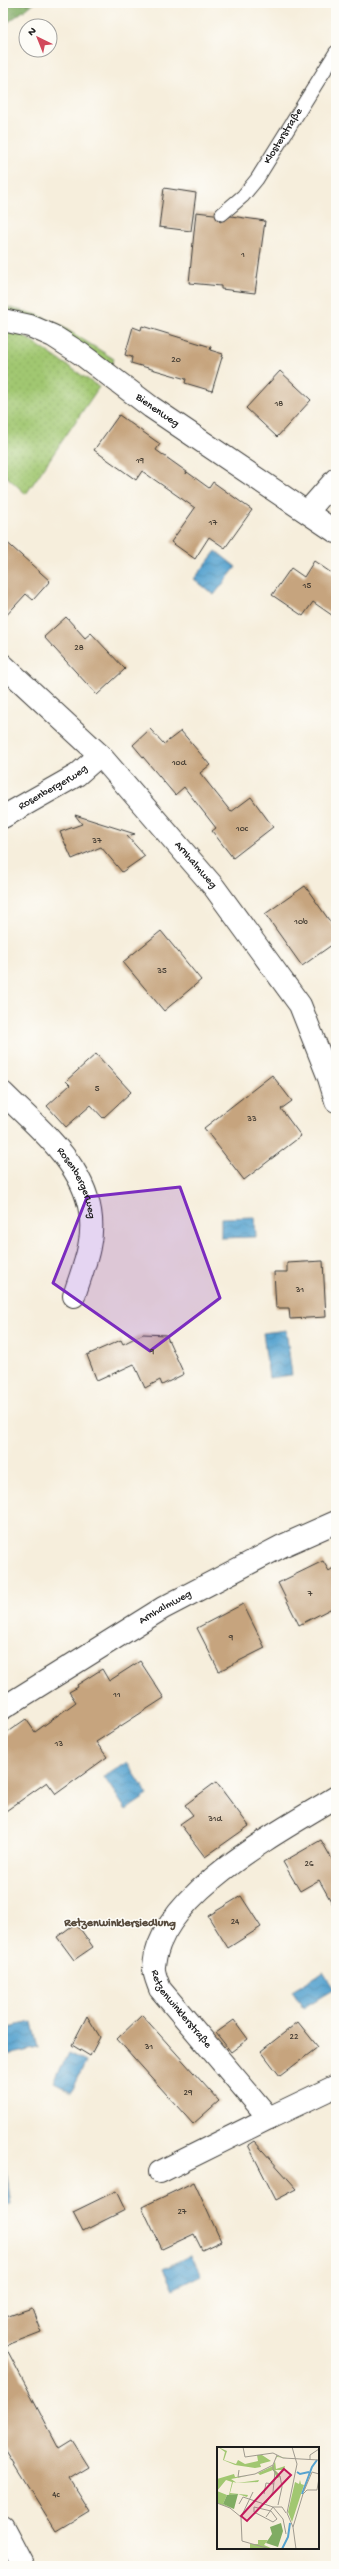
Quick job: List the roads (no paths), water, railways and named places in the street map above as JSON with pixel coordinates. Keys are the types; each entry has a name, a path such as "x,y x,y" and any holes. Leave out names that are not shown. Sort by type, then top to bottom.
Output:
{"street":[{"name":"Bienenweg","path":"3,320 30,326 53,336 80,354 151,407 308,511 336,532"},
{"path":"308,511 336,479"},
{"name":"Arnhalmweg","path":"3,665 100,755 214,887 300,1005 329,1078 336,1101"},
{"name":"Rosenbergerweg","path":"3,817 77,775 100,755"},
{"name":"Rosenbergerweg","path":"3,1093 66,1156 79,1175 87,1199 90,1222 90,1245 74,1296"},
{"name":"Arnhalmweg","path":"3,1708 163,1608 282,1546 336,1522"},
{"name":"Retzenwinklerstraße","path":"269,2118 160,1989 154,1967 161,1940 176,1915 213,1878 270,1837 336,1797"},
{"path":"160,2172 336,2086"},
{"path":"3,2528 23,2566"}],"lane":[{"name":"Klosterstraße","path":"222,214 243,196 257,179 336,52"}],"water":[{"path":"216,551 236,567 214,595 194,579"},
{"path":"255,1217 256,1237 221,1238 221,1218"},
{"path":"286,1330 292,1375 269,1378 263,1333"},
{"path":"127,1762 148,1795 126,1810 104,1777"},
{"path":"323,1972 334,1989 303,2008 292,1991"},
{"path":"32,2022 38,2048 3,2056 3,2028"},
{"path":"68,2053 86,2062 72,2091 54,2082"},
{"path":"5,2164 11,2205 3,2206 3,2165"},
{"path":"191,2255 201,2275 173,2289 163,2269"}],"district":[{"name":"Retzenwinklersiedlung","path":"120,1924"}]}
